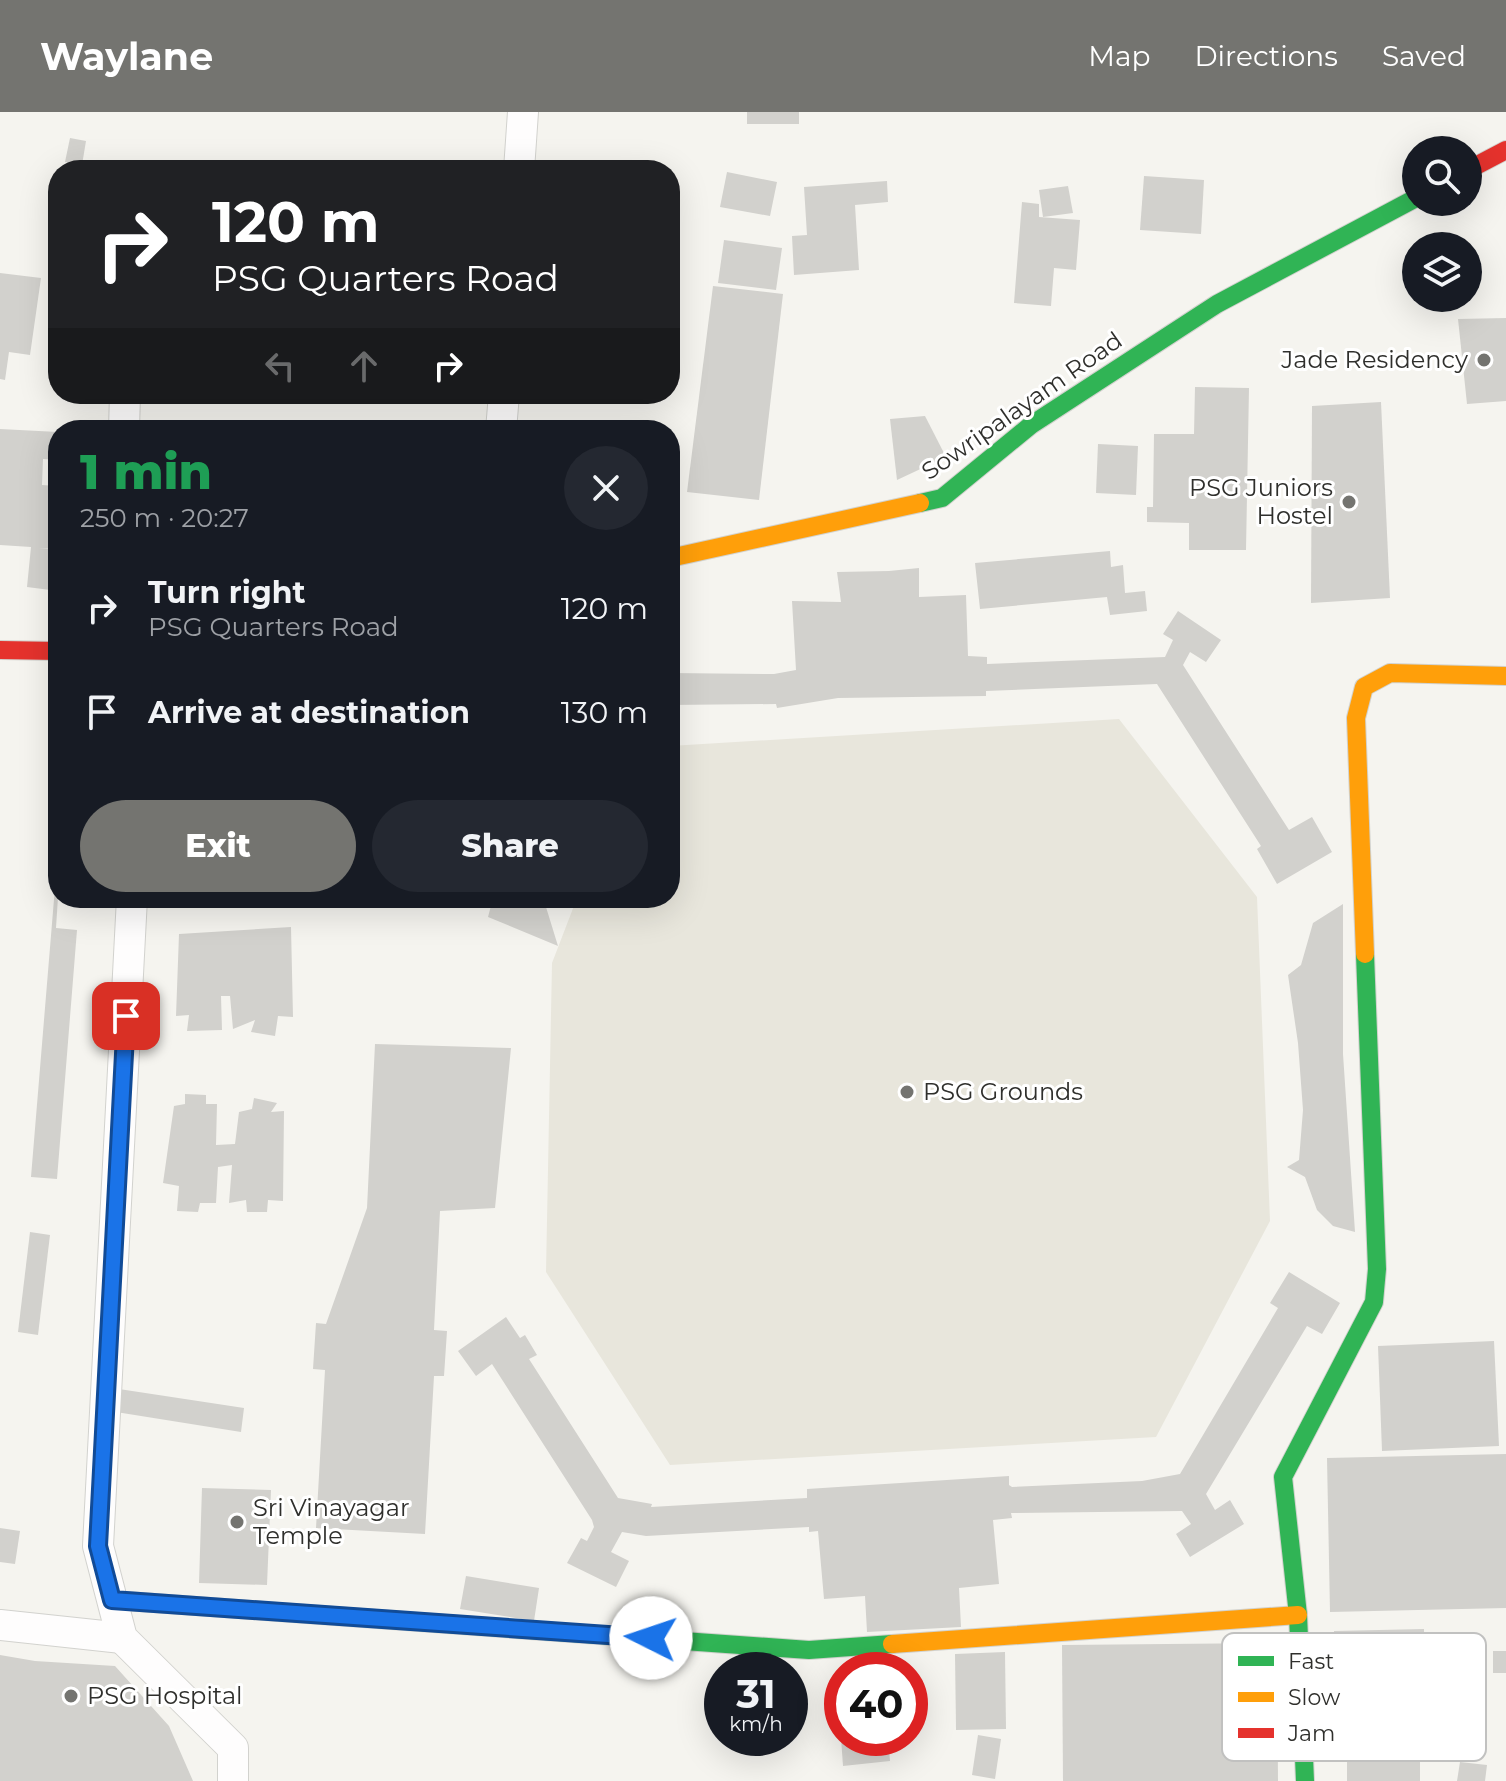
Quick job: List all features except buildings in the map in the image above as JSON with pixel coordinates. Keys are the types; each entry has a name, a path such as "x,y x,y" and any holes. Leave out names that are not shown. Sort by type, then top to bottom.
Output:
{"street":[{"path":"520,160 523,112"},
{"path":"1482,163 1506,150"},
{"name":"Sowripalayam Road","path":"680,556 942,498 1031,425 1217,304 1402,205"},
{"path":"0,650 48,651"},
{"path":"1299,1633 1283,1477 1374,1302 1377,1269 1356,718 1364,687 1390,673 1506,676"},
{"path":"131,908 98,1546 122,1638 233,1748 233,1781"},
{"path":"112,1600 809,1650 1298,1615"},
{"path":"0,1625 122,1638"},
{"path":"1304,1761 1305,1781"}],"shaded area":[{"name":"PSG Grounds","path":"1119,719 1257,897 1270,1221 1156,1437 670,1465 546,1272 552,963 573,908 680,908 680,745"}],"traffic: fast":[{"path":"920,503 942,498 1031,425 1217,304 1402,205"},
{"path":"1299,1633 1283,1477 1374,1302 1377,1269 1365,954"},
{"path":"112,1600 809,1650 892,1644"},
{"path":"1304,1761 1305,1781"}],"traffic: slow":[{"path":"680,556 920,503"},
{"path":"1365,954 1356,718 1364,687 1390,673 1506,676"},
{"path":"892,1644 1298,1615"}],"traffic: jam":[{"path":"1482,163 1506,150"},
{"path":"0,650 48,651"}],"place":[{"name":"Jade Residency","path":"1484,360"},
{"name":"PSG Juniors Hostel","path":"1349,502"},
{"name":"PSG Grounds","path":"907,1092"},
{"name":"Sri Vinayagar Temple","path":"237,1522"},
{"name":"PSG Hospital","path":"71,1696"}],"route":[{"path":"126,1016 98,1546 112,1600 651,1638"}]}
